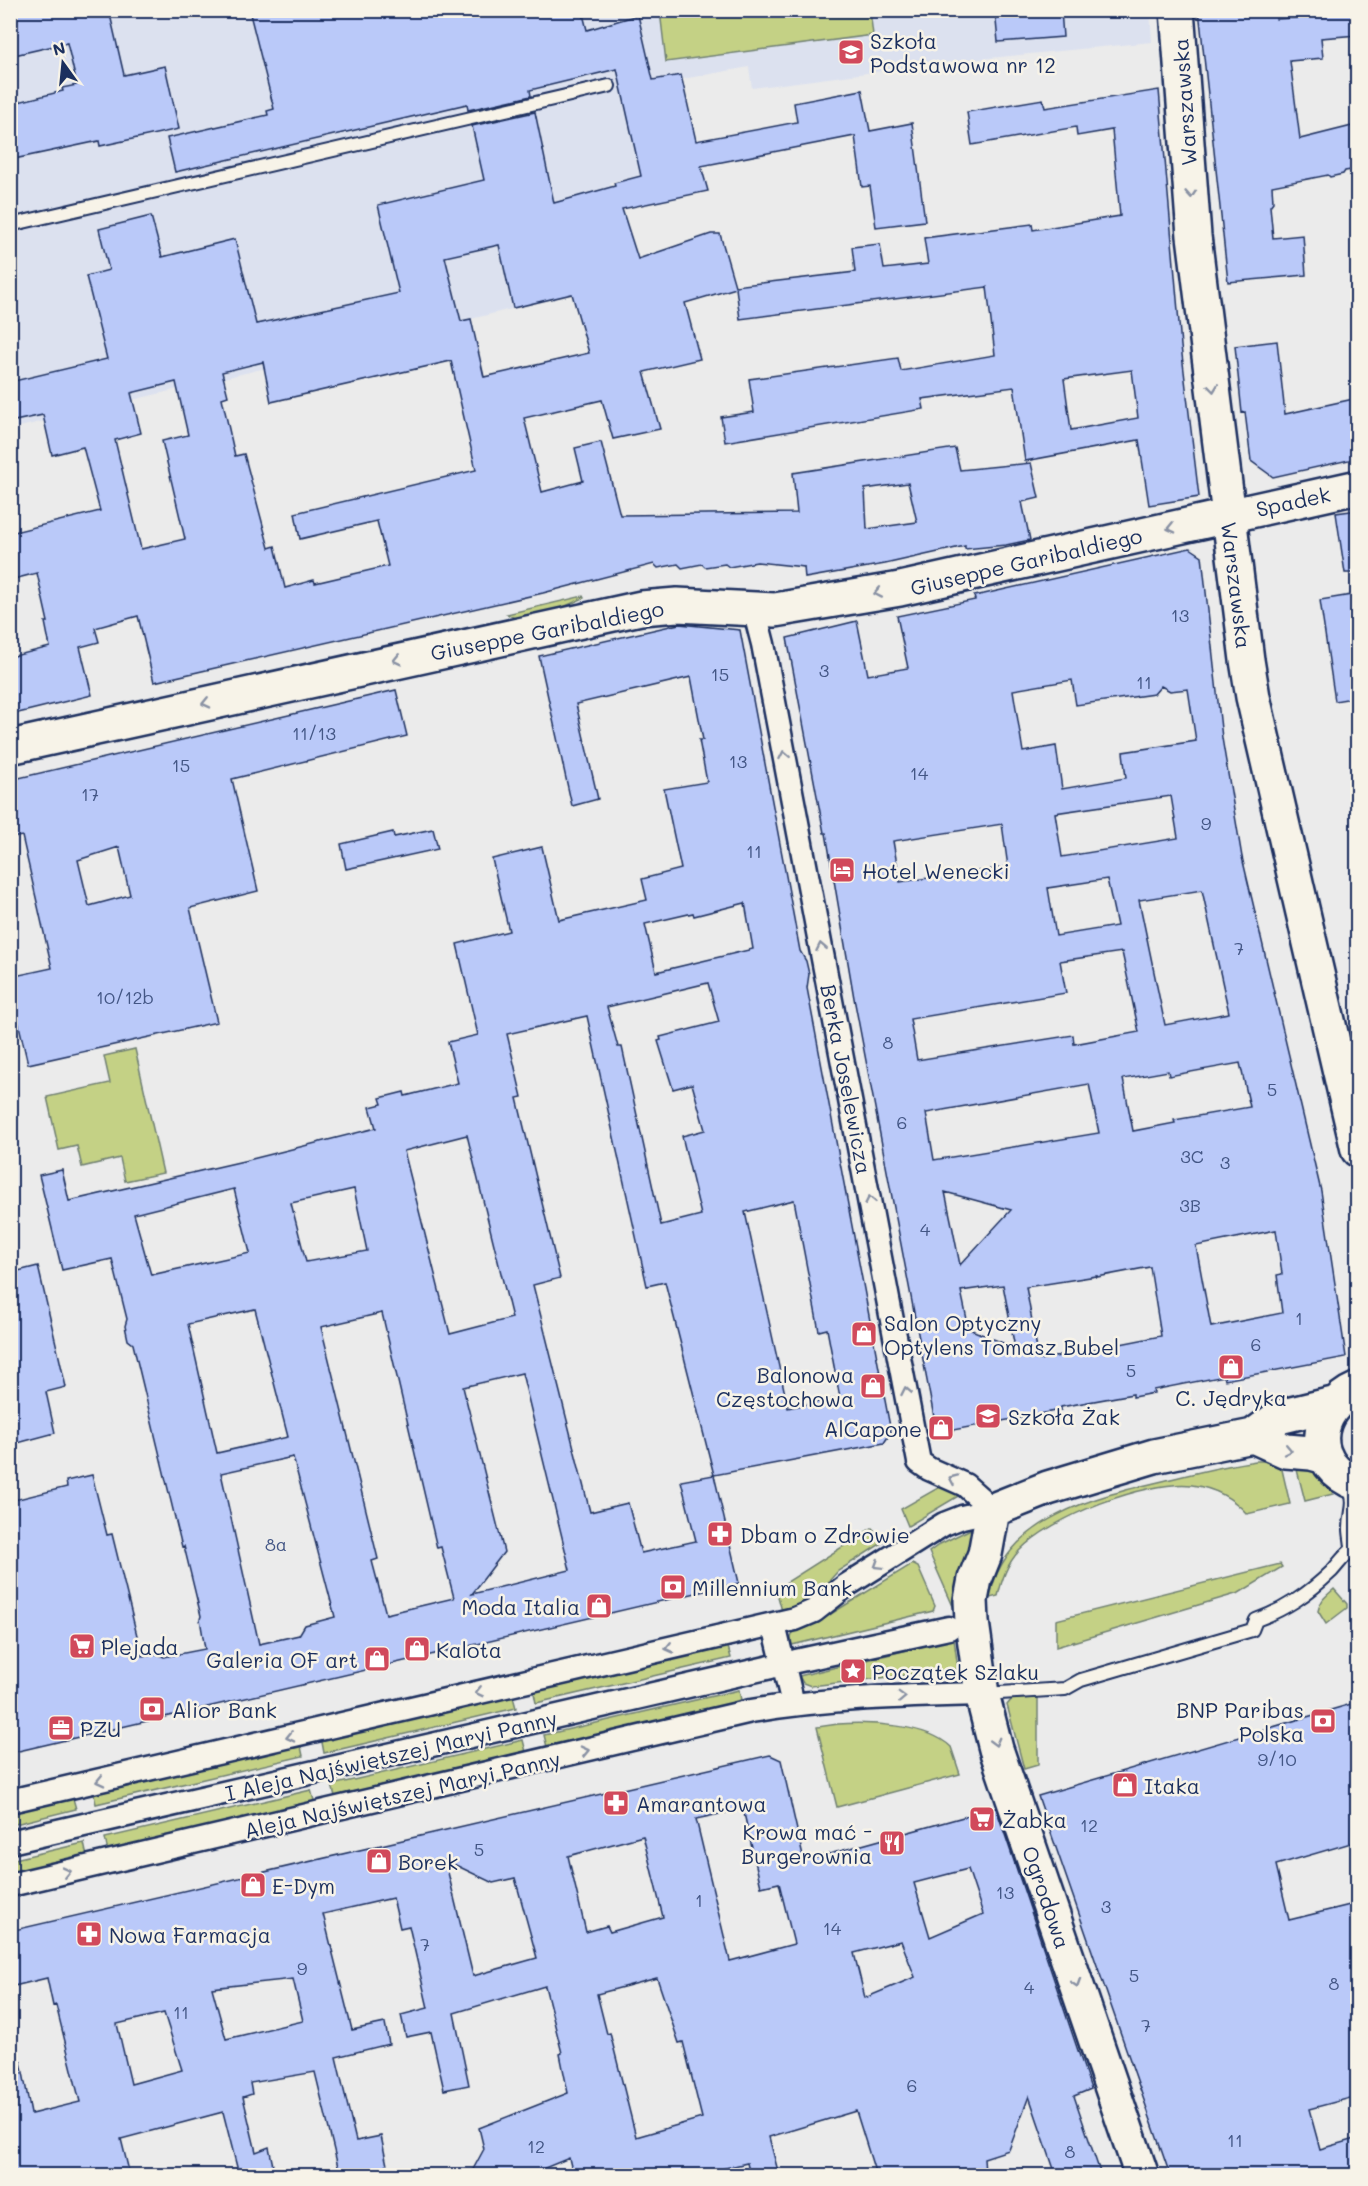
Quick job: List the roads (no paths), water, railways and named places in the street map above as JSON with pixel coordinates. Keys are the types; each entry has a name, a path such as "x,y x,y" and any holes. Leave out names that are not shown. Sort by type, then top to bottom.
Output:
{"street":[{"name":"Warszawska","path":"1177,10 1194,236 1253,697 1358,1150"},
{"name":"Spadek","path":"1228,515 1358,487"},
{"name":"Giuseppe Garibaldiego","path":"10,747 641,608 677,605 793,609 900,589 1228,515"},
{"name":"Berka Joselewicza","path":"754,609 778,723 919,1462 965,1485 993,1510"},
{"path":"10,1802 795,1619 814,1611 847,1585 944,1524 993,1510 1048,1488 1154,1456 1253,1436 1279,1417 1345,1396"},
{"path":"1343,1474 1322,1443 1322,1430 1326,1416 1345,1396"},
{"path":"1253,1436 1286,1451 1311,1453 1343,1474"},
{"name":"Ogrodowa","path":"993,1510 986,1554 975,1578 971,1600 982,1694 996,1749 1142,2175"},
{"path":"774,1625 793,1704"},
{"path":"796,1661 949,1628"},
{"name":"I Aleja Najświętszej Maryi Panny","path":"10,1842 771,1667"},
{"name":"Aleja Najświętszej Maryi Panny","path":"10,1885 752,1711 793,1704 844,1700 982,1694"}],"lane":[{"path":"10,225 609,86"},
{"path":"982,1694 1065,1689 1081,1680 1252,1630 1256,1620 1299,1600 1355,1548 1350,1527 1354,1499 1343,1474"}],"place":[{"name":"Szkoła Podstawowa nr 12","path":"851,52"},
{"name":"Hotel Wenecki","path":"842,870"},
{"name":"Salon Optyczny Optylens Tomasz Bubel","path":"864,1334"},
{"name":"C. Jędryka","path":"1231,1367"},
{"name":"Balonowa Częstochowa","path":"873,1386"},
{"name":"Szkoła Żak","path":"988,1416"},
{"name":"AlCapone","path":"941,1428"},
{"name":"Dbam o Zdrowie","path":"720,1534"},
{"name":"Millennium Bank","path":"673,1587"},
{"name":"Moda Italia","path":"599,1606"},
{"name":"Plejada","path":"82,1646"},
{"name":"Kalota","path":"417,1649"},
{"name":"Galeria OF art","path":"377,1659"},
{"name":"Początek Szlaku","path":"853,1671"},
{"name":"Alior Bank","path":"152,1709"},
{"name":"BNP Paribas Polska","path":"1323,1721"},
{"name":"PZU","path":"61,1728"},
{"name":"Itaka","path":"1125,1785"},
{"name":"Amarantowa","path":"616,1803"},
{"name":"Żabka","path":"982,1819"},
{"name":"Krowa mać - Burgerownia","path":"892,1843"},
{"name":"Borek","path":"379,1861"},
{"name":"E-Dym","path":"253,1885"},
{"name":"Nowa Farmacja","path":"89,1934"}]}
